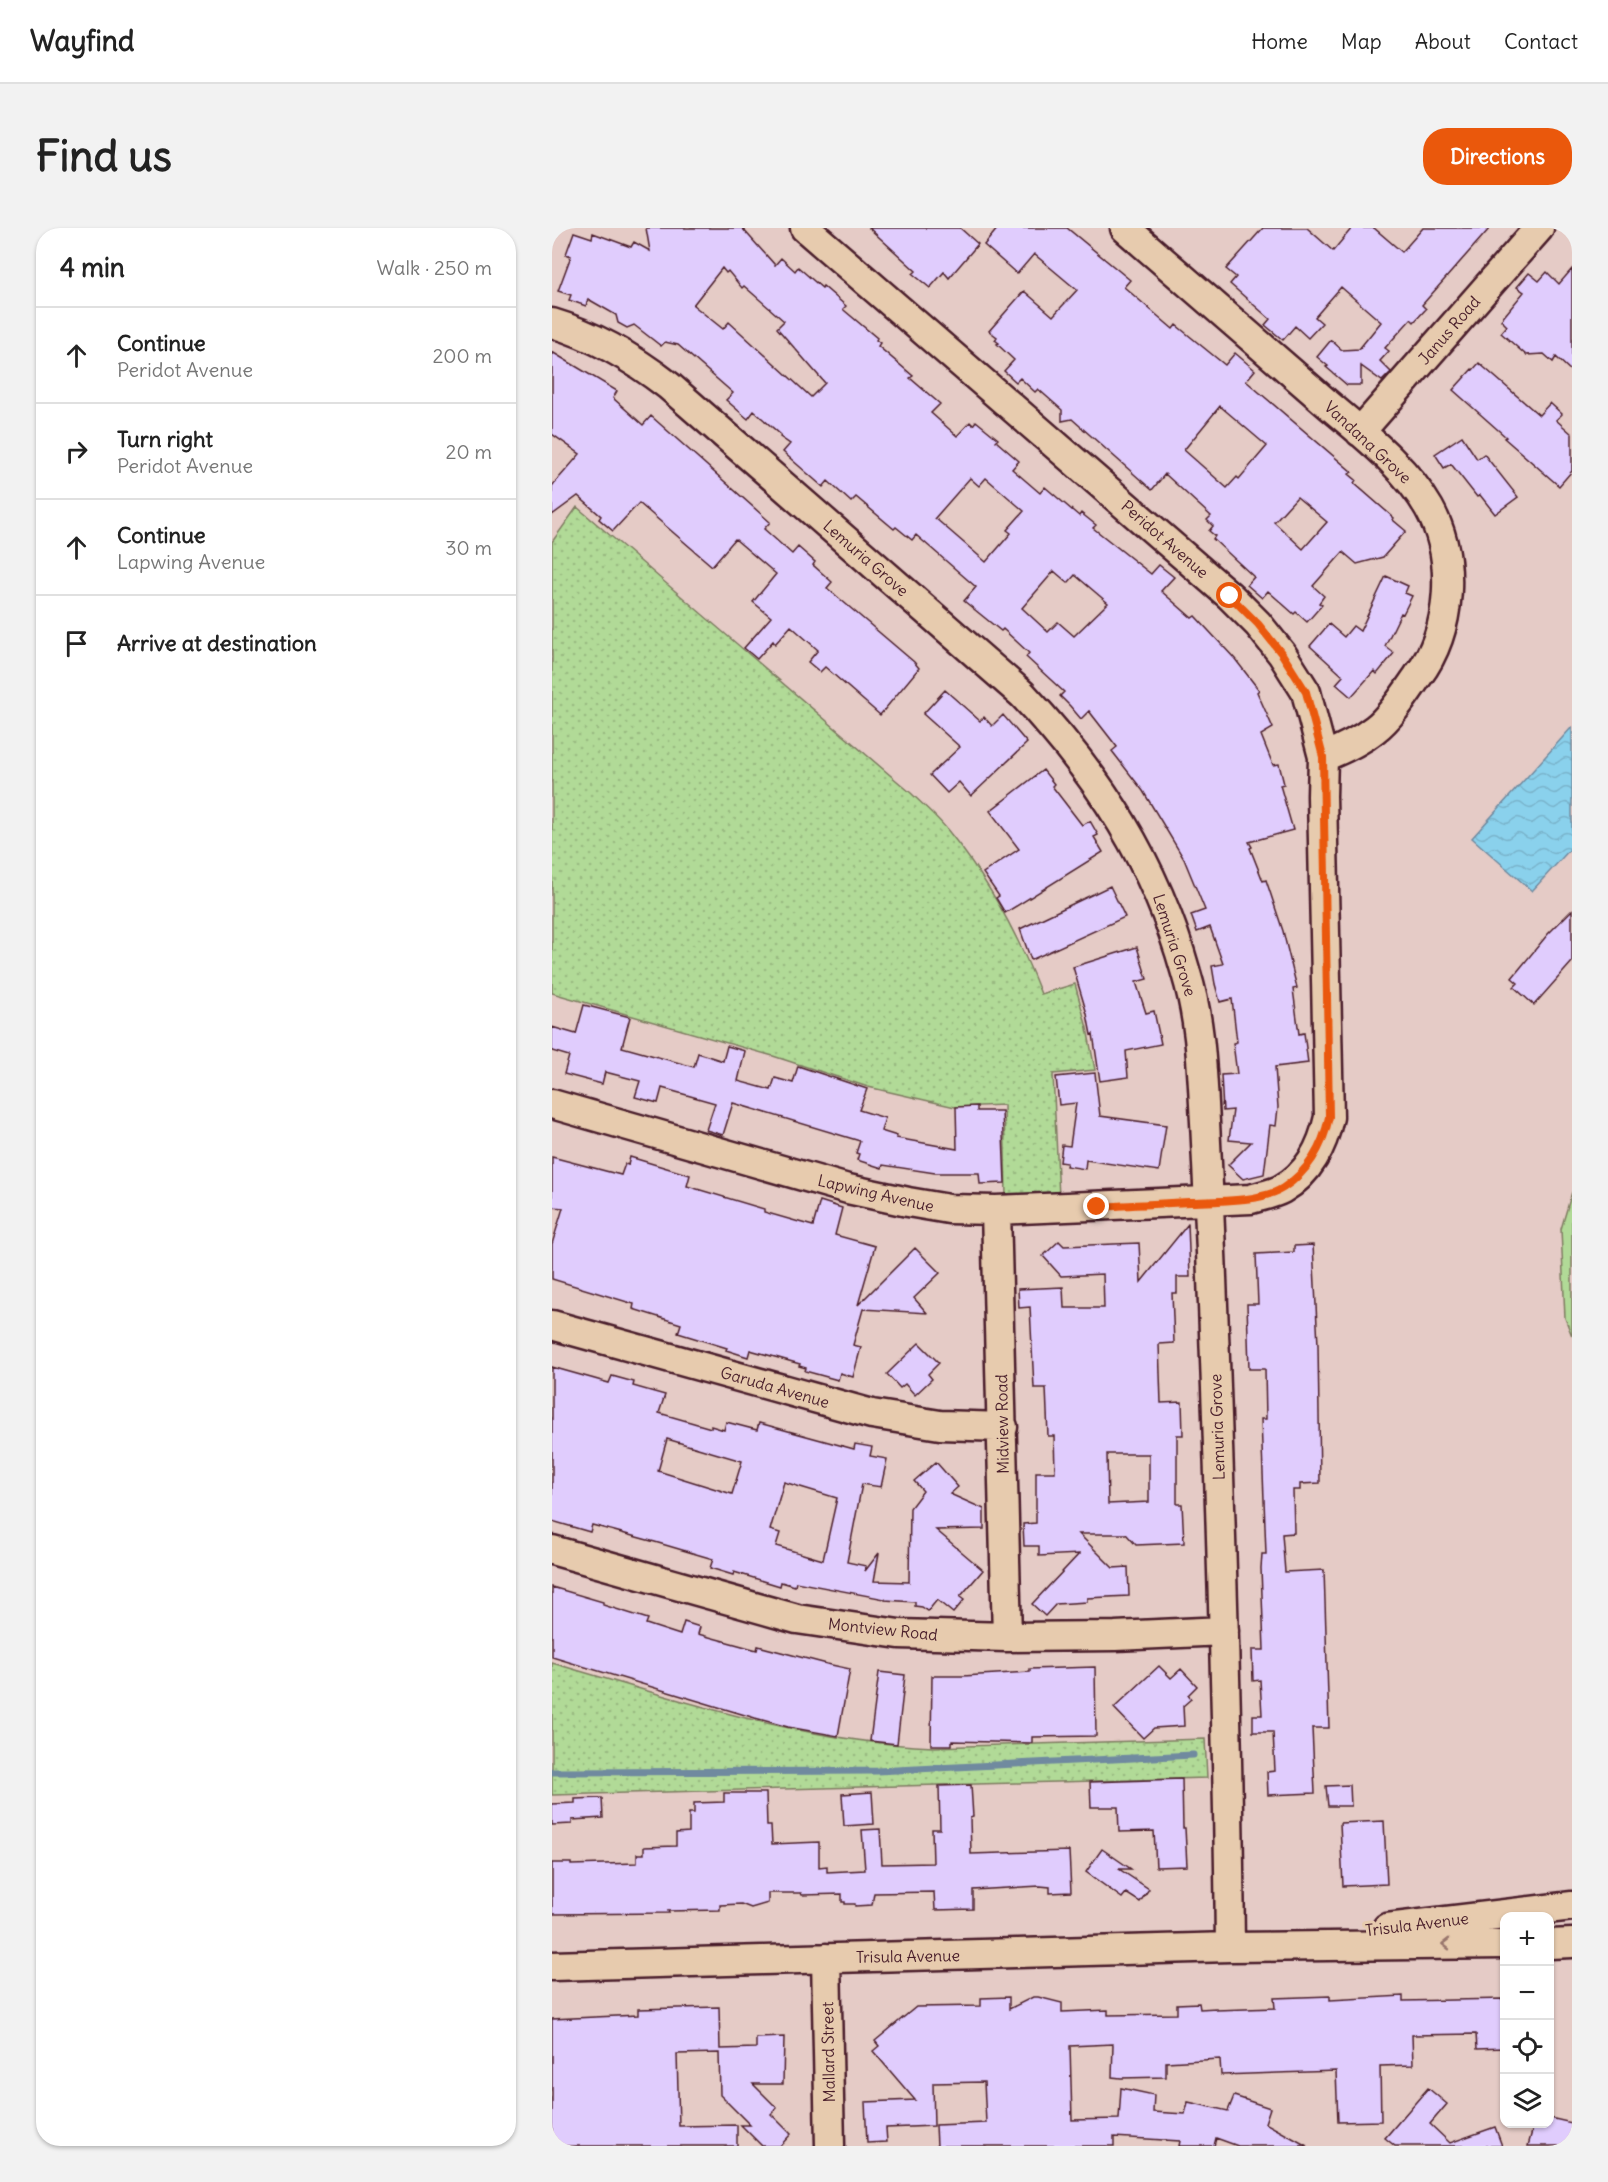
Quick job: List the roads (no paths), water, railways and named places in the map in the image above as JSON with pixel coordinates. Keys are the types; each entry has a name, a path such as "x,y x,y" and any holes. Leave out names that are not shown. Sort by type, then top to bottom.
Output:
{"street":[{"name":"Peridot Avenue","path":"805,228 1212,580 1258,624 1282,654 1306,692 1323,757 1329,1117 1325,1136 1314,1159 1298,1177 1281,1190 1251,1198 1209,1201"},
{"name":"Vandana Grove","path":"1125,228 1360,432 1411,480 1430,510 1443,545 1448,579 1444,618 1430,661 1376,729 1337,752 1323,757"},
{"name":"Janus Road","path":"1360,432 1539,228"},
{"name":"Lemuria Grove","path":"552,323 614,348 640,363 1022,694 1057,731 1093,778 1129,832 1154,883 1187,975 1200,1035 1209,1201 1224,1631 1230,1947"},
{"name":"Lapwing Avenue","path":"552,1104 848,1189 949,1209 996,1210 1209,1201"},
{"name":"Midview Road","path":"996,1210 1007,1638"},
{"name":"Garuda Avenue","path":"552,1325 872,1414 940,1425 1003,1427"},
{"name":"Montview Road","path":"552,1550 797,1619 899,1634 1007,1638 1224,1631"},
{"name":"Trisula Avenue","path":"1263,1947 1327,1935 1572,1906"},
{"path":"1554,1944 1572,1942"},
{"name":"Trisula Avenue","path":"552,1966 1230,1947 1500,1944"},
{"name":"Mallard Street","path":"826,1958 830,2146"}],"water":[{"path":"1572,727 1572,847 1532,891 1472,838"}],"waterway":[{"path":"552,1772 877,1771 1193,1755"}]}
